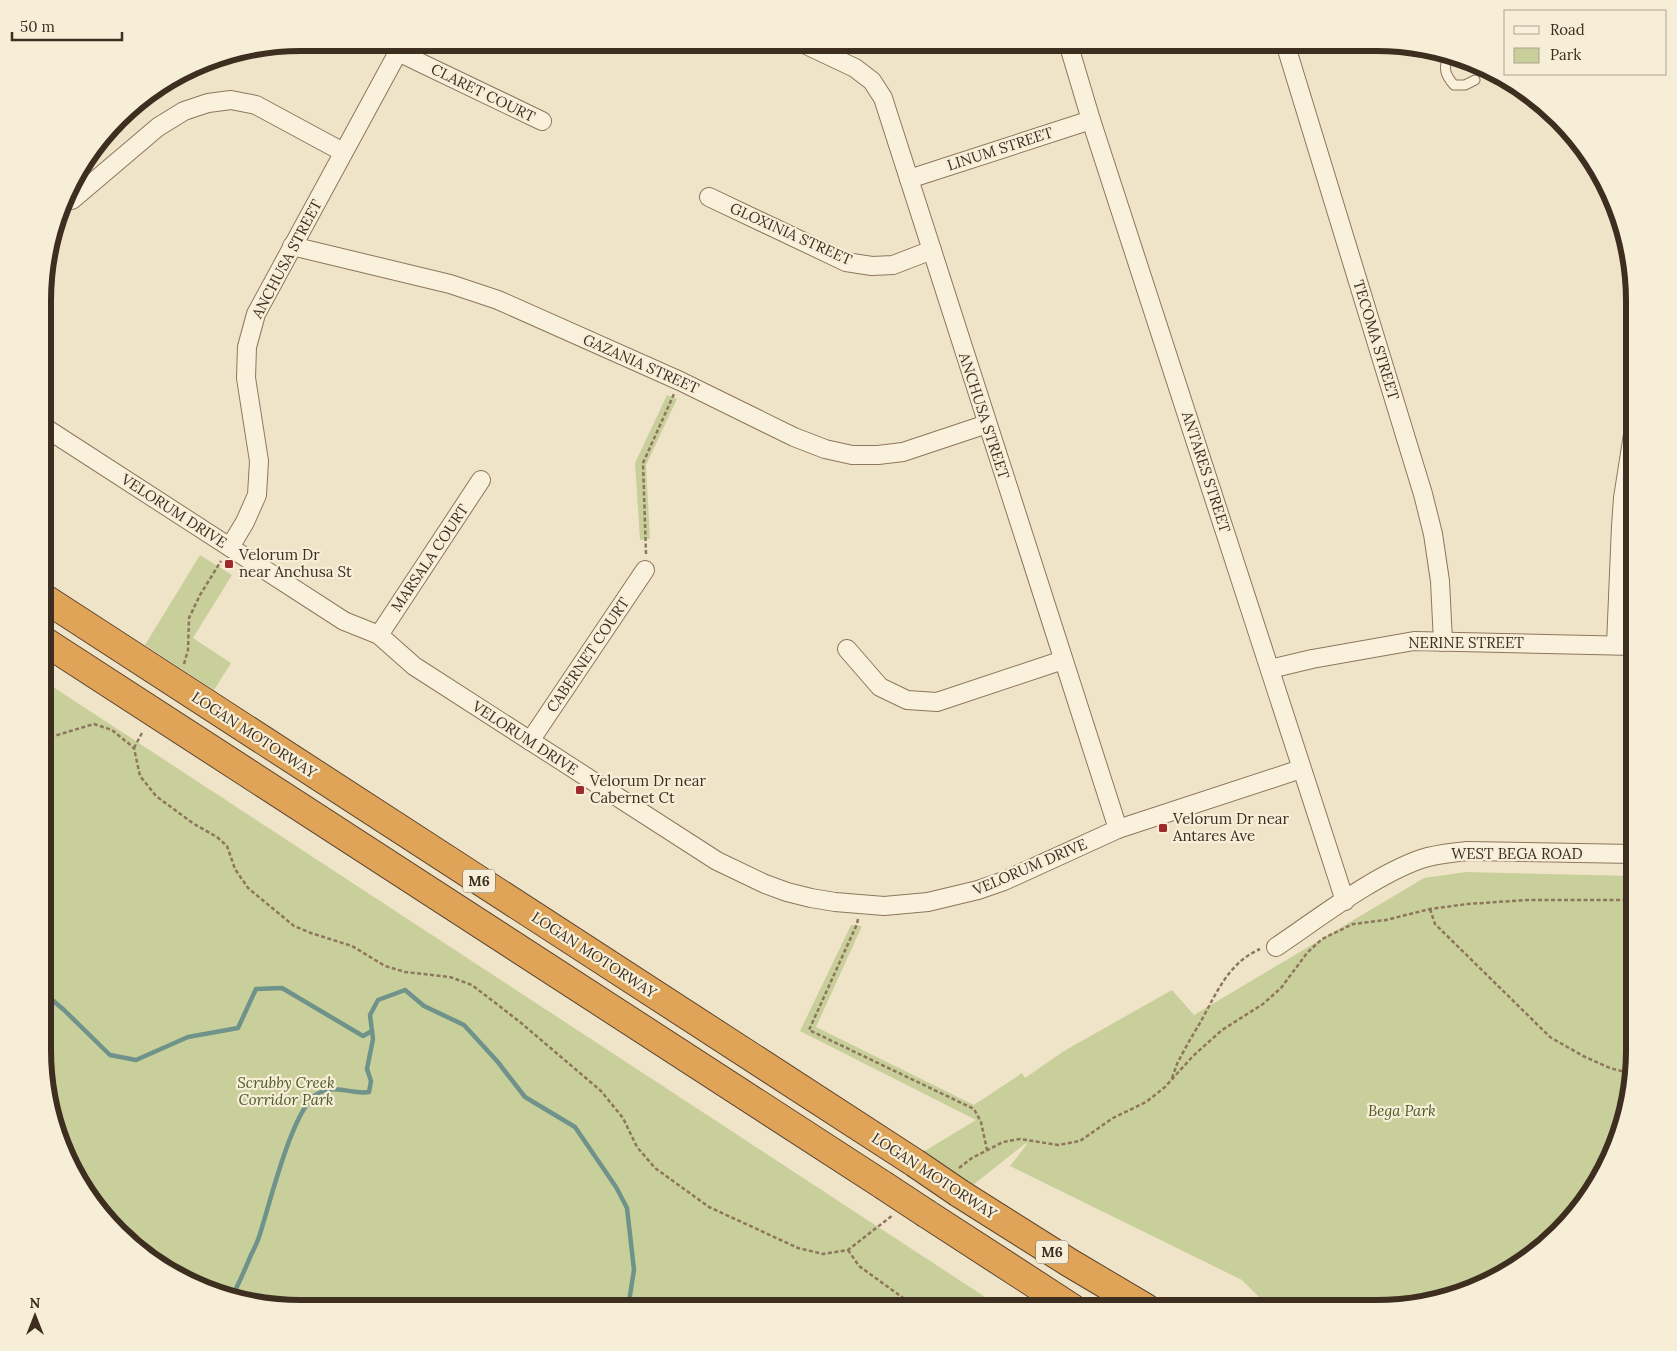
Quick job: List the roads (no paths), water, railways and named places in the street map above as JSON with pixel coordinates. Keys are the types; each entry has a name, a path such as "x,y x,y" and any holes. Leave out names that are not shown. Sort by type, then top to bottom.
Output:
{"highway":[{"name":"LOGAN MOTORWAY","path":"51,603 959,1193 1132,1300"},
{"name":"M6","path":"51,646 1060,1300"}],"street":[{"name":"ANCHUSA STREET","path":"230,547 245,522 257,495 259,461 246,378 247,347 256,314 398,51"},
{"name":"CLARET COURT","path":"408,51 542,121"},
{"name":"ANCHUSA STREET","path":"819,51 855,68 872,81 883,98 1118,829"},
{"name":"ANTARES STREET","path":"1070,51 1091,120 1345,901"},
{"name":"TECOMA STREET","path":"1287,51 1423,494 1433,534 1440,581 1443,642"},
{"path":"73,199 158,128 184,111 208,102 231,100 256,105 343,152"},
{"name":"LINUM STREET","path":"909,179 1091,120"},
{"name":"GLOXINIA STREET","path":"708,196 846,262 872,266 893,265 932,250"},
{"name":"GAZANIA STREET","path":"292,246 450,284 498,300 680,381 794,437 826,449 852,455 878,455 903,452 987,424"},
{"name":"VELORUM DRIVE","path":"51,432 344,620 379,635 414,666 717,862 787,892 859,905 884,906 928,902 978,890 1004,881 1118,829 1301,769"},
{"path":"1616,645 1621,526 1626,479"},
{"name":"MARSALA COURT","path":"379,635 481,480"},
{"name":"CABERNET COURT","path":"530,741 645,570"},
{"name":"NERINE STREET","path":"1270,669 1414,641 1626,646"},
{"path":"847,649 880,687 907,700 937,702 1063,660"},
{"name":"WEST BEGA ROAD","path":"1276,947 1345,901 1404,867 1439,854 1467,852 1626,854"}],"lane":[{"path":"1447,62 1445,68 1447,77 1454,86 1465,86 1475,80"}],"waterway":[{"path":"51,999 110,1055 136,1060 188,1037 238,1028 256,989 282,988 363,1036 372,1031 370,1015 378,1000 405,990 424,1006 464,1025 497,1061 525,1097 575,1127 616,1187 627,1208 634,1270 629,1300"},
{"path":"235,1291 257,1242 290,1138 308,1103 317,1094 331,1089 369,1092 371,1081 367,1069 373,1039 372,1031"}],"place":[{"name":"Velorum Dr near Anchusa St","path":"229,564"},
{"name":"Velorum Dr near Cabernet Ct","path":"580,790"},
{"name":"Velorum Dr near Antares Ave","path":"1163,828"}],"park label":[{"name":"Scrubby Creek Corridor Park","path":"286,1092"},
{"name":"Bega Park","path":"1402,1111"}]}
